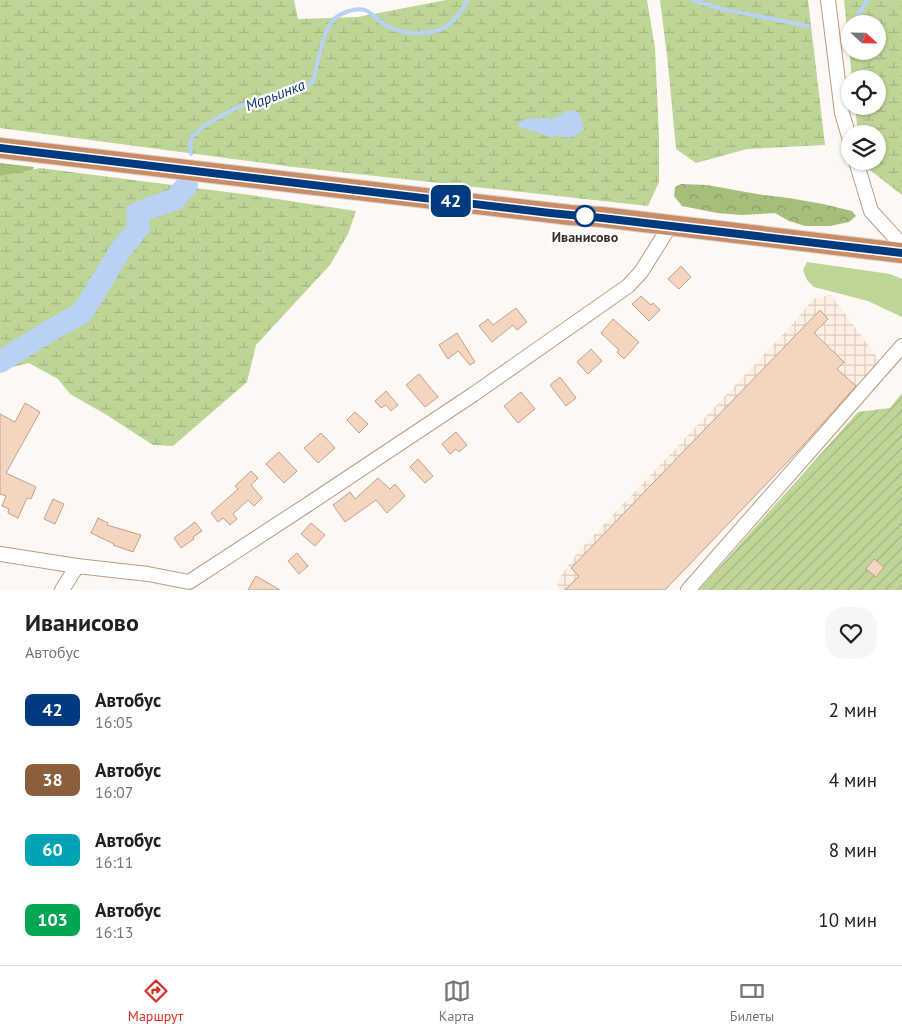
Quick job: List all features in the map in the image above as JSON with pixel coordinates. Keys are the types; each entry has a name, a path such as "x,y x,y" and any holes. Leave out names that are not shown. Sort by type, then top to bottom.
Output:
{"highway":[{"path":"0,148 902,254"}],"street":[{"path":"828,0 842,113 846,125"},
{"path":"859,170 871,211 902,245"},
{"path":"0,554 77,566 148,574 189,586 474,394 628,286 641,272 670,226"},
{"path":"688,590 902,346"},
{"path":"62,590 77,566"}],"shaded area":[{"path":"831,295 882,364 665,590 558,590 557,581 578,552 791,326 813,299"}],"green space":[{"path":"0,0 294,0 298,19 358,17 446,0 647,0 655,48 659,182 648,206 294,167 0,128"},
{"path":"660,0 808,0 825,145 747,149 696,163 676,149"},
{"path":"844,0 902,0 902,195 870,170 886,170 886,125 857,125 856,115 886,115 886,70 851,70 850,60 886,60 886,15 846,15"},
{"path":"0,163 34,167 28,182 0,181"},
{"path":"40,168 257,196 356,211 348,234 330,265 256,345 247,382 173,446 153,445 70,394 58,379 29,363 0,370 0,176"},
{"path":"681,184 707,185 823,204 852,211 856,216 849,222 830,226 805,226 789,221 775,213 742,215 717,213 682,206 674,196 675,187"},
{"path":"807,262 890,274 902,279 902,317 868,301 814,287 807,280 803,270"},
{"path":"902,393 902,590 699,590 858,412 890,408"}],"water":[{"path":"566,111 575,111 580,114 584,129 570,138 551,137 519,127 520,121 537,118 554,119"}],"building":[{"path":"681,266 691,277 679,289 668,279"},
{"path":"641,296 660,310 649,321 632,304"},
{"path":"516,308 527,322 517,330 513,325 492,342 479,326 488,319 493,325"},
{"path":"820,310 828,319 814,333 844,362 837,369 856,386 796,453 665,590 565,590 579,576 571,568"},
{"path":"613,319 639,342 624,359 617,352 619,350 601,333"},
{"path":"457,333 475,362 470,365 458,351 448,359 439,345"},
{"path":"591,349 602,361 588,374 577,362"},
{"path":"419,374 438,397 425,407 406,385"},
{"path":"560,377 576,398 566,406 550,385"},
{"path":"386,391 398,405 391,411 386,405 381,408 375,401"},
{"path":"521,392 535,409 518,423 504,406"},
{"path":"25,403 40,412 6,473 36,487 31,499 27,498 18,518 8,513 9,509 2,506 6,496 0,494 0,414 15,422"},
{"path":"355,412 368,424 359,433 347,420"},
{"path":"456,432 467,445 459,452 456,449 450,454 442,444"},
{"path":"321,433 335,448 318,463 304,448"},
{"path":"279,452 297,471 284,483 266,464"},
{"path":"418,459 433,476 425,483 410,467"},
{"path":"251,471 258,478 251,485 262,498 254,506 248,500 233,514 237,519 230,525 223,518 218,522 211,513 238,489 235,486"},
{"path":"378,478 390,489 395,484 405,496 387,513 376,500 345,522 333,505 350,492 355,499"},
{"path":"53,499 64,504 55,524 44,519"},
{"path":"98,518 108,523 107,525 141,535 133,552 113,545 91,533"},
{"path":"195,522 202,531 181,548 174,538"},
{"path":"311,523 325,535 315,546 301,534"},
{"path":"297,553 308,566 299,574 288,561"},
{"path":"874,559 884,567 876,577 866,569"},
{"path":"256,576 280,590 248,590"}],"waterway":[{"name":"Марьинка","path":"191,154 190,142 193,135 217,118 257,99 301,89 309,85 313,81 329,25 340,15 348,11 361,9 371,13 393,29 425,33 446,27 458,15 467,0"},
{"name":"Марьинка","path":"692,0 722,9 808,26"},
{"name":"Марьинка","path":"858,15 867,0"},
{"name":"Марьинка","path":"0,362 82,313 120,251 139,227 137,213 175,199 187,185"}],"bus line":[{"name":"42","path":"0,148 902,253"}],"place":[{"name":"Иванисово","path":"585,216"}]}
